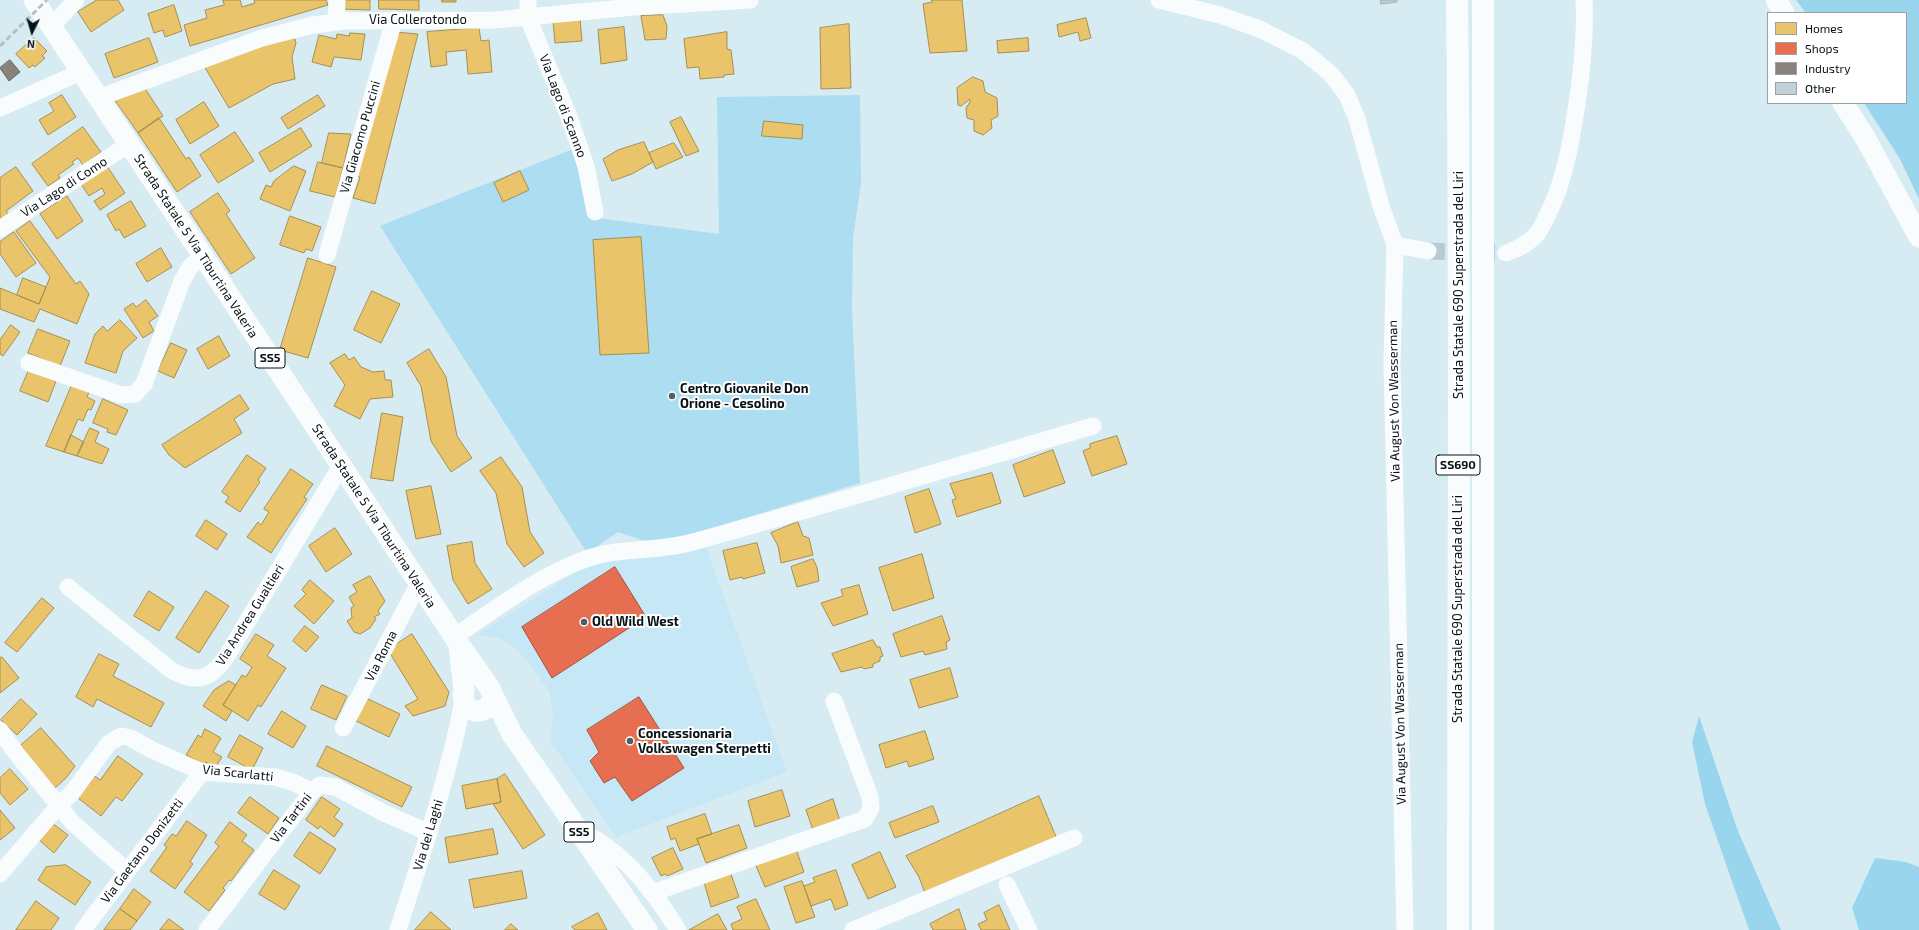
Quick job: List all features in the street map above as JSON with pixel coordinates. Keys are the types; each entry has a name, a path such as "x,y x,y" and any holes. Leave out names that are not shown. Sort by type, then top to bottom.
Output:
{"highway":[{"name":"Strada Statale 690 Superstrada del Liri","path":"1457,0 1460,229 1458,457 1458,930"},
{"name":"Strada Statale 690 Superstrada del Liri","path":"1483,0 1483,930"}],"main road":[{"path":"1776,0 1783,12"},
{"name":"Strada Statale 5 Via Tiburtina Valeria","path":"36,4 456,640 477,699 512,734 647,930"},
{"path":"1844,104 1866,139 1919,237"}],"street":[{"path":"51,27 76,0"},
{"path":"336,22 337,0"},
{"name":"Via Lago di Scanno","path":"528,0 528,18 568,114 586,166 595,212"},
{"path":"590,11 605,0"},
{"name":"Via Collerotondo","path":"98,98 262,38 287,31 336,22 394,20 496,20 647,6 750,0"},
{"name":"Via August Von Wasserman","path":"1159,0 1220,14 1262,30 1303,51 1330,74 1347,95 1356,115 1381,206 1395,245 1392,364 1405,930"},
{"path":"1506,253 1521,248 1538,233 1553,204 1564,169 1572,141 1584,58 1584,0"},
{"name":"Via Giacomo Puccini","path":"327,255 394,20"},
{"path":"0,108 81,72"},
{"name":"Via Lago di Como","path":"0,229 129,144"},
{"path":"1395,245 1428,251"},
{"path":"29,363 121,395 135,394 144,384 182,281 190,267 202,256"},
{"path":"456,640 524,590 585,559 609,553 656,549 688,543 812,509 1093,426"},
{"name":"Via Andrea Gualtieri","path":"68,587 171,670 186,677 204,678 214,672 226,657 341,466"},
{"name":"Via Roma","path":"344,728 419,583"},
{"name":"Via dei Laghi","path":"398,930 429,833 456,740 477,699"},
{"path":"652,893 865,819 871,808 870,797 834,701"},
{"path":"0,730 16,753 60,804 77,827 127,871"},
{"name":"Via Scarlatti","path":"60,804 75,789 109,743 121,736 131,738 152,750 180,761 202,772 275,777 292,782 312,791"},
{"name":"Via Gaetano Donizetti","path":"83,930 202,772"},
{"name":"Via Tartini","path":"207,930 312,791 320,785 335,786 384,813 429,833"},
{"path":"0,874 60,804"},
{"path":"578,830 604,843 620,855 652,893 678,930"},
{"path":"853,930 1074,838"},
{"path":"1007,885 1028,930"}],"shaded area":[{"path":"1796,0 1919,0 1919,199 1900,159 1865,104 1907,104 1907,12 1805,12"},
{"name":"Centro Giovanile Don Orione - Cesolino","path":"860,95 861,182 853,239 852,309 860,483 657,545 618,532 587,553 380,226 573,149 589,217 719,234 717,97"},
{"path":"706,547 787,772 616,837 550,741 553,717 550,693 533,668 516,648 498,638 477,635 580,569 613,557 661,557"},
{"path":"1699,716 1738,831 1781,930 1749,930 1705,804 1692,742"},
{"path":"1875,858 1906,862 1919,867 1919,930 1859,930 1852,908"}],"building: Homes":[{"path":"97,0 118,0 124,10 91,32 78,12"},
{"path":"223,0 240,0 242,7 255,3 254,0 326,0 328,5 190,46 184,25 207,18 205,10 224,5"},
{"path":"341,0 370,0 370,10 341,9"},
{"path":"379,0 419,0 419,10 379,9"},
{"path":"442,0 456,0 456,2 442,2"},
{"path":"932,0 962,0 967,51 930,53 923,4 932,2"},
{"path":"174,5 182,31 165,37 163,30 154,33 148,14"},
{"path":"663,15 667,26 666,39 645,40 641,16"},
{"path":"580,18 582,41 555,43 553,21"},
{"path":"1086,18 1091,38 1080,41 1078,32 1059,37 1057,25"},
{"path":"849,24 851,88 821,89 820,28"},
{"path":"624,27 627,60 601,64 598,30"},
{"path":"479,28 481,41 489,40 492,72 468,74 466,50 446,52 447,65 431,67 427,32"},
{"path":"395,32 418,34 375,204 353,198 360,177 353,176"},
{"path":"727,32 727,49 731,50 734,74 724,75 724,77 700,79 699,67 687,68 684,39"},
{"path":"350,33 365,34 361,60 334,57 331,67 312,62 319,35 336,39 337,34 349,36"},
{"path":"294,36 296,43 292,57 295,79 273,84 229,108 204,66"},
{"path":"34,38 47,51 42,56 45,58 35,67 33,65 29,68 16,54"},
{"path":"149,38 158,62 114,78 105,54"},
{"path":"1028,38 1029,51 998,53 997,41"},
{"path":"973,77 983,81 985,92 997,98 998,116 991,120 992,128 983,135 974,131 974,120 967,118 966,108 970,102 970,99 961,106 958,105 957,88"},
{"path":"144,87 163,116 138,133 114,99"},
{"path":"62,95 76,117 48,135 39,120 54,111 49,103"},
{"path":"318,95 325,106 288,129 281,118"},
{"path":"204,102 219,126 190,144 176,120"},
{"path":"681,117 699,151 686,156 670,122"},
{"path":"159,118 186,159 189,157 201,176 177,192 138,133"},
{"path":"764,121 803,125 802,139 762,136"},
{"path":"83,127 101,152 83,165 78,158 72,162 74,164 58,175 60,178 48,186 32,164"},
{"path":"301,128 312,146 270,172 259,153"},
{"path":"235,132 254,161 218,183 200,155"},
{"path":"329,133 351,134 343,168 322,163"},
{"path":"644,142 653,162 632,174 612,181 603,159 618,150"},
{"path":"674,143 683,157 656,169 649,153"},
{"path":"318,162 343,168 335,197 310,191"},
{"path":"107,166 125,193 100,210 94,201 105,194 102,188 89,196 79,181"},
{"path":"294,166 306,171 290,211 260,199 266,185 271,187 274,181"},
{"path":"16,167 33,191 6,211 10,217 0,224 0,178"},
{"path":"520,171 529,190 503,202 494,183"},
{"path":"218,193 230,211 226,214 255,258 231,274 190,212"},
{"path":"67,196 83,221 57,239 40,214"},
{"path":"131,201 146,226 124,238 119,229 116,231 107,215"},
{"path":"290,216 321,227 312,251 306,249 304,253 280,245"},
{"path":"30,221 76,284 80,281 89,294 77,324 40,309 34,322 0,309 0,288 39,304 50,277 16,231"},
{"path":"14,232 36,263 16,277 0,254 0,242"},
{"path":"641,237 649,353 600,355 593,240"},
{"path":"161,248 172,267 147,282 136,264"},
{"path":"308,258 336,267 308,358 280,350"},
{"path":"23,278 46,287 39,304 17,295"},
{"path":"372,291 400,304 381,343 354,330"},
{"path":"146,300 158,316 149,322 154,331 143,338 124,309 133,303 136,307"},
{"path":"120,320 137,338 123,351 116,373 85,363 95,334 103,326 107,331"},
{"path":"11,325 20,332 3,356 0,354 0,340"},
{"path":"38,329 70,341 60,366 28,353"},
{"path":"219,336 230,356 208,369 197,349"},
{"path":"171,343 187,350 174,378 158,371"},
{"path":"429,349 446,377 457,436 472,458 451,472 431,441 421,386 407,363"},
{"path":"345,354 349,360 354,357 361,367 373,372 384,371 385,380 391,380 393,397 370,399 360,419 334,406 345,385 330,363"},
{"path":"29,370 56,381 48,402 20,391"},
{"path":"72,385 89,392 87,397 95,401 91,410 88,409 83,421 78,419 64,452 46,446"},
{"path":"240,395 249,409 234,419 242,433 185,468 169,455 162,445"},
{"path":"103,399 128,410 116,435 107,432 108,429 93,423"},
{"path":"382,413 403,417 393,481 371,478"},
{"path":"90,428 99,432 95,442 109,449 102,464 77,456"},
{"path":"71,435 84,442 77,456 64,452"},
{"path":"1117,436 1127,464 1092,476 1083,451 1090,448 1090,444"},
{"path":"1053,450 1065,483 1024,497 1013,465"},
{"path":"247,455 266,468 258,480 260,482 240,512 225,502 229,497 222,492"},
{"path":"501,457 522,487 530,532 544,553 524,567 507,544 496,493 480,471"},
{"path":"291,469 313,484 304,497 307,499 271,553 247,537 258,522 261,525 269,512 264,509"},
{"path":"992,473 1001,503 957,517 952,500 956,499 950,484"},
{"path":"431,486 441,534 416,539 406,491"},
{"path":"929,489 941,524 915,533 905,497"},
{"path":"206,520 227,534 217,550 196,536"},
{"path":"798,522 803,536 809,538 813,555 781,563 778,546 771,533"},
{"path":"335,528 352,554 326,572 309,546"},
{"path":"472,542 475,563 492,589 468,604 453,580 447,546"},
{"path":"757,543 765,573 743,579 742,577 730,580 723,551"},
{"path":"922,554 934,598 893,611 879,568"},
{"path":"813,559 817,567 819,581 797,587 791,567"},
{"path":"370,576 385,601 378,611 380,614 374,617 376,619 370,628 360,634 354,632 347,621 352,618 351,608 354,606 349,597 357,592 353,585"},
{"path":"310,580 334,601 314,624 294,606 306,594 302,590"},
{"path":"859,585 868,614 833,626 821,603 843,596 841,590"},
{"path":"149,591 174,607 159,631 134,616"},
{"path":"206,591 229,606 199,653 176,638"},
{"path":"42,598 54,608 17,652 5,643"},
{"path":"942,616 950,640 946,642 947,649 925,655 923,651 901,657 893,634"},
{"path":"305,626 319,637 306,652 293,641"},
{"path":"256,634 274,645 267,656 286,668 261,707 258,705 248,721 223,705 242,675 246,677 252,667 240,659"},
{"path":"412,634 449,692 445,706 413,716 405,706 418,699 388,650"},
{"path":"873,640 877,647 880,647 883,656 880,657 880,661 873,664 873,667 864,669 862,667 841,672 832,654"},
{"path":"99,654 119,664 113,676 164,703 151,727 97,699 93,707 76,697"},
{"path":"2,657 19,678 0,693 0,658"},
{"path":"950,668 958,697 919,708 910,680"},
{"path":"229,681 236,685 223,705 232,711 226,721 203,706 214,690"},
{"path":"322,685 347,696 336,720 311,709"},
{"path":"366,698 400,714 389,737 354,720"},
{"path":"21,699 37,714 17,735 1,720"},
{"path":"282,711 306,726 293,748 268,734"},
{"path":"41,728 75,766 66,778 55,788 19,747"},
{"path":"205,729 221,738 213,752 222,757 215,768 206,762 204,765 186,755 198,735 201,737"},
{"path":"925,731 934,759 909,767 907,761 886,768 879,745"},
{"path":"240,735 263,748 252,770 228,757"},
{"path":"327,746 412,787 402,807 317,766"},
{"path":"118,756 143,774 122,801 116,797 101,816 78,798 95,776 100,780"},
{"path":"10,769 28,789 10,805 0,793 0,778"},
{"path":"505,774 545,835 523,849 493,804 501,802 497,779"},
{"path":"497,779 501,802 466,809 462,786"},
{"path":"782,790 790,816 755,827 748,801"},
{"path":"1039,796 1057,839 926,896 919,877 906,856"},
{"path":"250,797 279,818 268,834 238,813"},
{"path":"322,797 340,809 334,817 343,824 334,837 320,826 318,829 306,820"},
{"path":"833,799 840,821 813,830 806,810"},
{"path":"933,806 939,822 895,838 889,823"},
{"path":"0,810 15,828 0,840"},
{"path":"705,814 712,834 697,839 699,844 680,851 675,838 671,840 667,827"},
{"path":"187,821 207,835 190,862 193,864 175,889 150,871 167,847 164,845 172,834 176,836"},
{"path":"230,822 247,835 242,841 254,850 231,881 229,880 223,888 225,890 209,911 184,892 219,846 215,843"},
{"path":"52,823 68,835 54,853 39,840"},
{"path":"739,825 747,848 706,863 697,839"},
{"path":"493,829 498,854 449,863 445,838"},
{"path":"310,832 336,849 320,874 294,856"},
{"path":"673,848 683,869 667,876 665,874 661,876 652,858"},
{"path":"796,849 804,872 765,887 756,866"},
{"path":"880,852 896,887 868,899 852,865"},
{"path":"66,865 91,882 75,905 38,880 46,867"},
{"path":"274,870 300,886 285,910 259,894"},
{"path":"836,870 848,905 835,910 831,899 811,906 804,886 815,882 813,878"},
{"path":"522,871 527,898 474,908 469,880"},
{"path":"731,874 739,897 711,907 704,882"},
{"path":"802,881 815,917 796,923 784,887"},
{"path":"134,889 151,902 137,921 120,909"},
{"path":"756,899 770,930 733,930 731,924 742,919 737,907"},
{"path":"36,901 59,918 51,930 16,930"},
{"path":"999,905 1010,930 981,930 978,924 987,920 984,913"},
{"path":"120,909 137,921 130,930 104,930"},
{"path":"959,909 966,930 933,930 930,924"},
{"path":"431,912 451,930 415,930"},
{"path":"598,913 607,930 575,930 572,927"},
{"path":"718,914 727,930 689,930"},
{"path":"169,919 184,930 160,930"},
{"path":"511,924 518,930 505,930"}],"building: Shops":[{"name":"Old Wild West","path":"615,567 646,617 552,678 522,627"},
{"name":"Concessionaria Volkswagen Sterpetti","path":"639,697 684,768 632,801 615,777 604,783 590,761 599,752 587,730"}],"building: Industry":[{"path":"10,60 20,72 9,81 0,68"}],"building: Other":[{"path":"1381,0 1397,0 1397,2 1381,4"}],"tunnel":[{"path":"1428,251 1506,253"}],"railway":[{"path":"0,46 47,0"}],"place":[{"name":"Centro Giovanile Don Orione - Cesolino","path":"672,396"},
{"name":"Old Wild West","path":"584,622"},
{"name":"Concessionaria Volkswagen Sterpetti","path":"630,741"}]}
